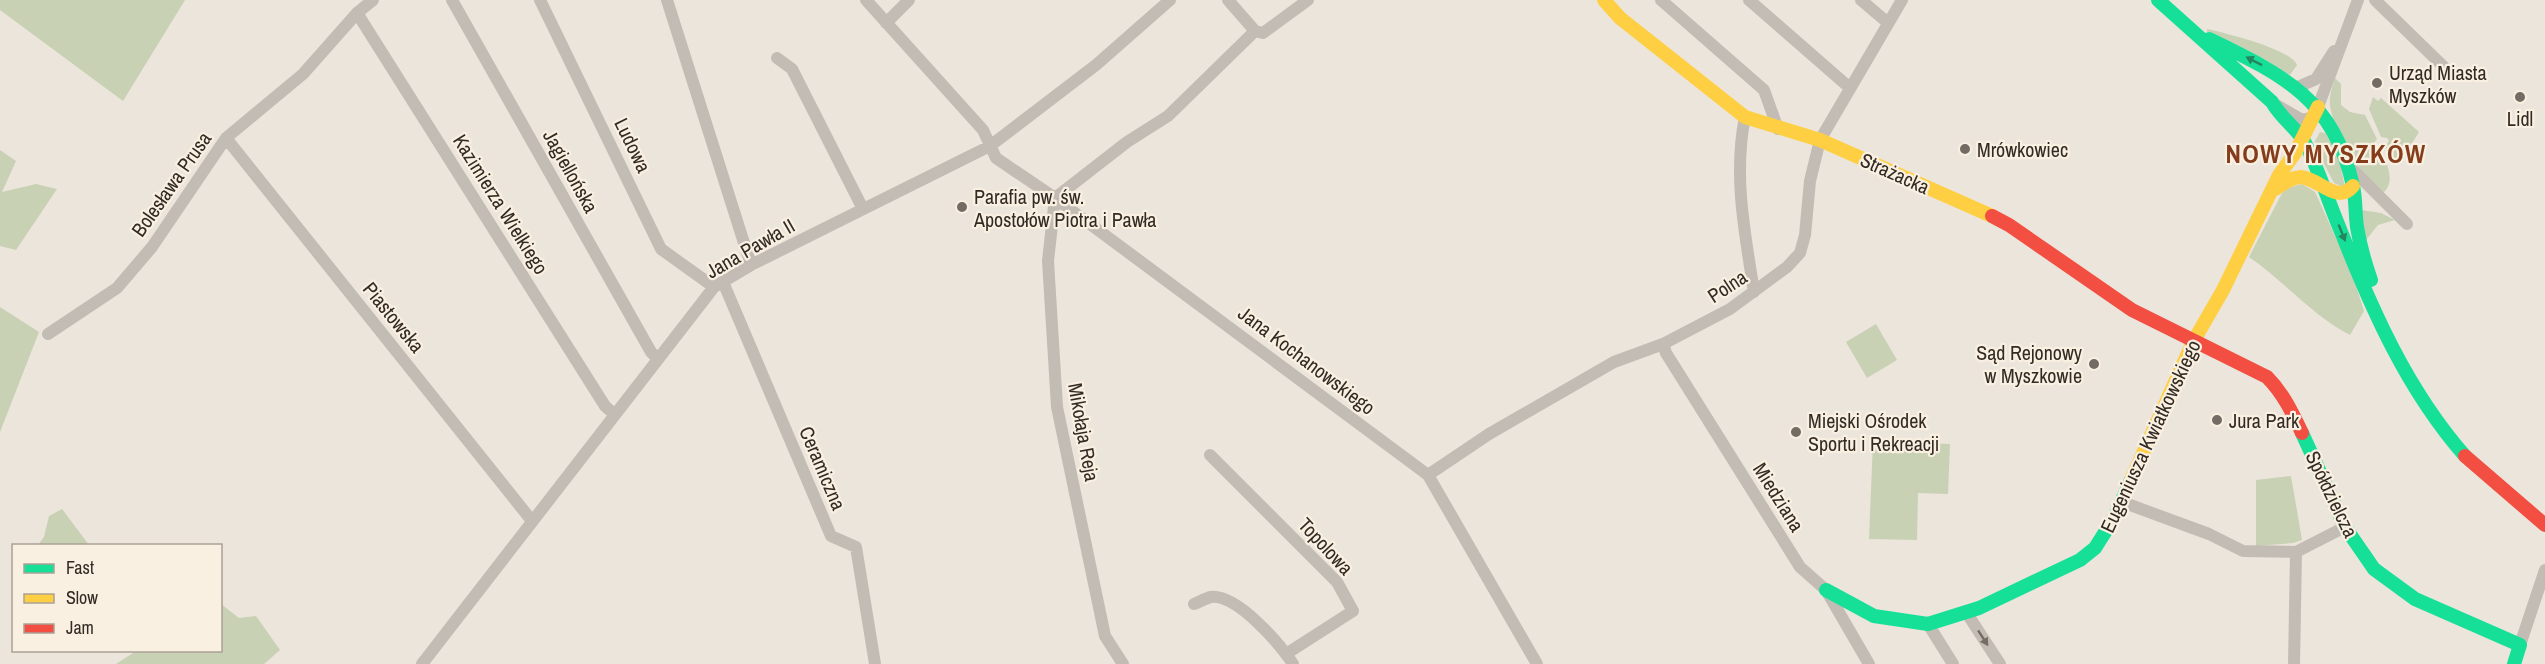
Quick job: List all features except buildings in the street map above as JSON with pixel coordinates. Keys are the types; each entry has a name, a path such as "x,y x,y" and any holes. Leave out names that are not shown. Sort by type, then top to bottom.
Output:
{"street":[{"name":"Bolesława Prusa","path":"48,334 117,288 152,247 226,138 303,74 357,13 373,0"},
{"name":"Jagiellońska","path":"452,0 599,263 651,352 657,358"},
{"name":"Ludowa","path":"540,0 661,249 719,285"},
{"path":"667,0 751,265"},
{"name":"Jana Kochanowskiego","path":"866,0 983,130 996,158 1055,198 1428,475 1538,664"},
{"path":"886,23 909,0"},
{"name":"Jana Pawła II","path":"422,664 657,358 719,285 751,265 990,146 1096,65 1170,0"},
{"path":"1228,0 1255,31 1263,33 1308,0"},
{"name":"Strażacka","path":"1604,0 1620,18 1745,117 1820,140 2009,225 2101,290 2193,342"},
{"path":"1661,0 1764,90 1778,129"},
{"path":"1749,0 1850,88"},
{"path":"1862,0 1888,23"},
{"name":"Polna","path":"1428,475 1489,434 1614,362 1662,344 1722,314 1788,267 1800,252 1805,235 1810,181 1820,140 1902,0"},
{"path":"2158,0 2272,102 2302,120 2316,112 2358,0"},
{"path":"2375,0 2444,67"},
{"name":"Kazimierza Wielkiego","path":"357,13 605,406 614,414"},
{"path":"2192,30 2261,64 2298,87 2337,135 2349,165 2354,186 2360,244 2385,333"},
{"path":"1055,198 1127,142 1168,116 1255,31"},
{"path":"2298,87 2316,79 2342,40"},
{"path":"777,58 792,69 863,209"},
{"path":"2272,102 2280,116 2303,139 2370,305 2414,387 2441,429 2472,464 2545,525"},
{"name":"Eugeniusza Kwiatkowskiego","path":"1826,590 1874,616 1928,624 1966,612 2041,579 2088,554 2102,540 2122,502 2193,342 2223,290 2280,175 2303,139 2316,112"},
{"path":"1745,117 1739,146 1739,188 1754,292"},
{"name":"Piastowska","path":"226,138 531,521"},
{"path":"2349,165 2407,224"},
{"path":"2273,190 2288,179 2299,176 2343,194 2354,186"},
{"name":"Mikołaja Reja","path":"1055,198 1048,261 1057,407 1105,636 1123,664"},
{"name":"Ceramiczna","path":"719,285 831,536 856,547 875,664"},
{"name":"Spółdzielcza","path":"2193,342 2253,369 2278,388 2291,408 2345,527 2374,569 2415,599 2520,645"},
{"name":"Miedziana","path":"1662,344 1800,567 1826,590 1869,664"},
{"name":"Topolowa","path":"1194,604 1212,597 1235,603 1290,659 1353,611 1337,582 1210,455"},
{"path":"2122,502 2209,534 2243,551 2296,552 2345,527"},
{"path":"2294,664 2296,552"},
{"path":"2514,664 2545,570"},
{"path":"1966,612 2000,664"},
{"path":"1928,624 1953,664"}],"green space":[{"path":"0,0 185,0 123,101 0,10"},
{"path":"2207,29 2271,48 2283,53 2297,65 2290,75 2207,32"},
{"path":"2335,78 2341,84 2341,105 2350,112 2365,115 2377,139 2373,144 2374,148 2381,149 2390,177 2388,188 2384,192 2368,179 2343,141 2330,106"},
{"path":"2373,97 2378,101 2381,98 2419,132 2402,159 2390,158 2385,146 2389,141 2381,137 2369,109"},
{"path":"2320,132 2329,134 2337,148 2345,188 2334,183 2317,150 2315,141"},
{"path":"0,150 16,161 2,192 36,184 57,189 16,250 0,246"},
{"path":"2302,184 2315,192 2352,273 2364,311 2350,335 2311,308 2249,257 2282,193 2287,188"},
{"path":"2361,210 2381,213 2395,220 2378,225 2366,240"},
{"path":"0,307 39,332 0,432"},
{"path":"1876,324 1897,360 1867,378 1846,342"},
{"path":"1873,441 1950,444 1948,494 1918,493 1917,540 1869,539"},
{"path":"2291,476 2302,540 2293,543 2256,546 2256,480"},
{"path":"62,509 88,544 39,544 44,537 49,516"},
{"path":"222,605 239,618 256,616 280,650 264,664 116,664 134,652 222,652"}],"traffic: fast":[{"path":"2158,0 2272,102 2304,141 2378,319 2408,377 2444,431 2465,456"},
{"path":"2209,39 2282,78 2302,93 2333,131 2353,186 2358,234 2371,280"},
{"path":"2302,433 2345,527 2374,569 2415,599 2520,645 2514,664"},
{"path":"1826,590 1874,616 1928,624 1979,608 2080,560 2095,548 2114,518 2131,480"}],"traffic: slow":[{"path":"1604,0 1620,18 1745,117 1820,140 1992,216"},
{"path":"2131,480 2193,342 2223,290 2279,175 2295,153 2318,107"},
{"path":"2275,189 2297,177 2308,179 2341,193 2353,186"}],"traffic: jam":[{"path":"1992,216 2009,225 2132,310 2267,377 2291,410 2302,433"},
{"path":"2465,456 2545,525"}],"place":[{"name":"Urząd Miasta Myszków","path":"2377,83"},
{"name":"Lidl","path":"2520,97"},
{"name":"Mrówkowiec","path":"1965,149"},
{"name":"Parafia pw. św. Apostołów Piotra i Pawła","path":"962,207"},
{"name":"Sąd Rejonowy w Myszkowie","path":"2094,364"},
{"name":"Jura Park","path":"2217,420"},
{"name":"Miejski Ośrodek Sportu i Rekreacji","path":"1796,432"}],"district":[{"name":"NOWY MYSZKÓW","path":"2326,153"}]}
